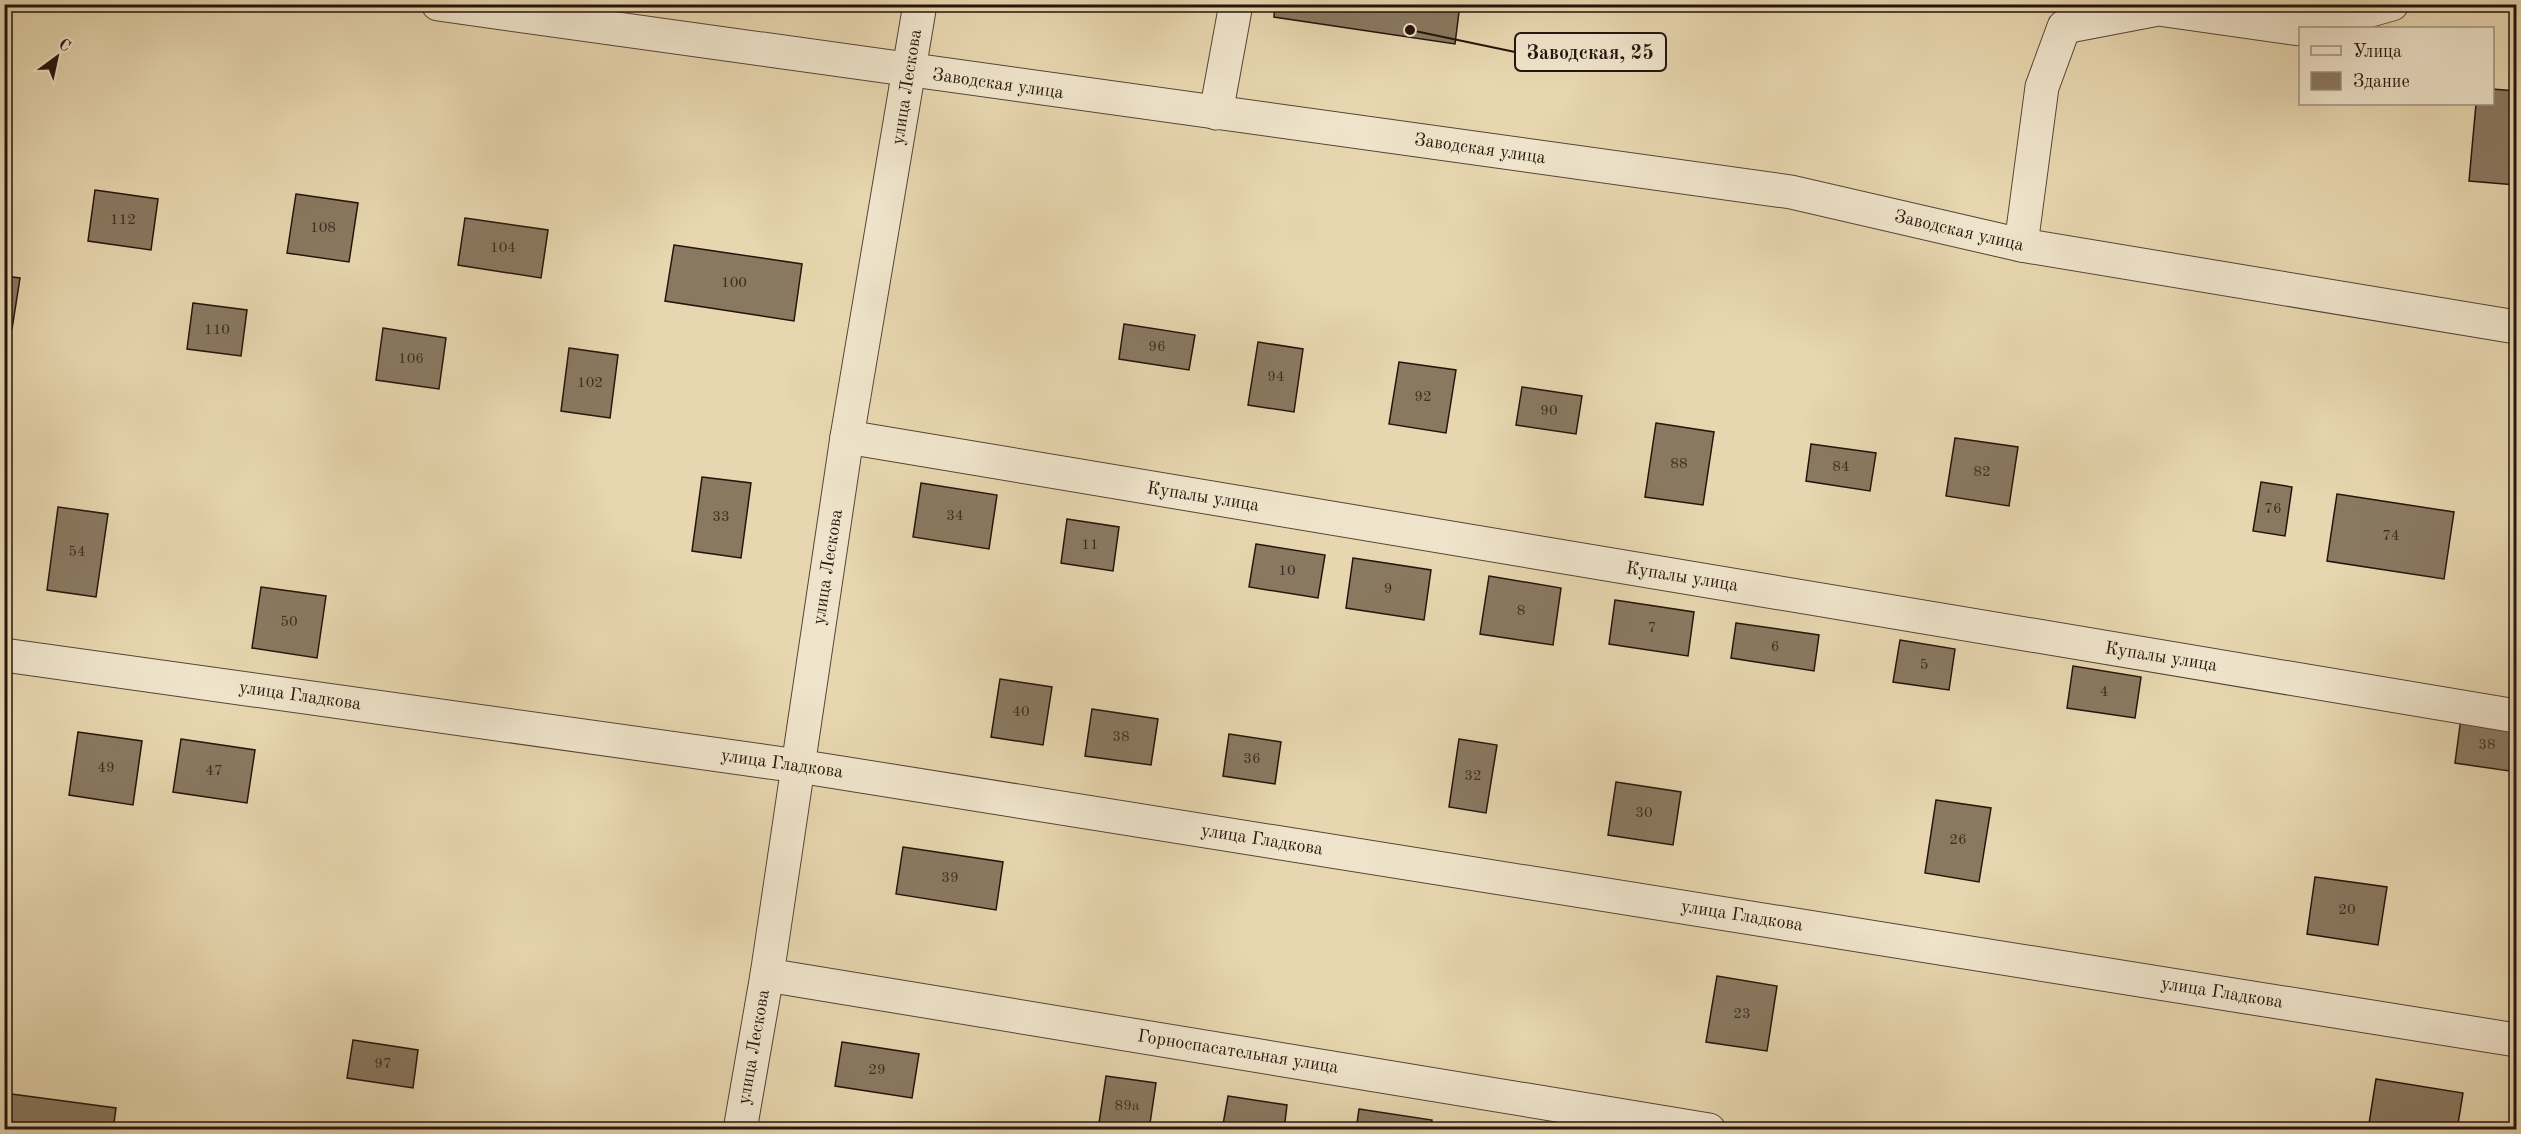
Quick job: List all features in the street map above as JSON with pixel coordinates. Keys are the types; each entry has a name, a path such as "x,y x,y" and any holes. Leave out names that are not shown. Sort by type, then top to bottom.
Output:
{"street":[{"name":"Заводская улица","path":"438,4 910,72 1791,192 2021,245 2517,327"},
{"name":"улица Лескова","path":"740,1130 767,975 848,437 920,4"},
{"path":"1216,113 1236,4"},
{"path":"2310,27 2392,4"},
{"path":"2021,245 2042,87 2064,27 2158,9 2299,29"},
{"name":"Купалы улица","path":"848,437 2517,716"},
{"name":"улица Гладкова","path":"4,655 798,766 2517,1040"},
{"name":"Горноспасательная улица","path":"767,975 1709,1130"}],"building":[{"path":"1275,4 1460,4 1455,44 1274,17"},
{"path":"2494,89 2516,91 2516,185 2469,181 2476,105 2494,105"},
{"path":"95,190 158,199 151,250 88,241"},
{"path":"296,194 358,203 349,262 287,253"},
{"path":"465,218 548,230 541,278 458,265"},
{"path":"674,245 802,264 794,321 665,301"},
{"path":"4,276 20,278 12,329 4,328"},
{"path":"193,303 247,310 241,356 187,349"},
{"path":"1124,324 1195,335 1189,370 1119,359"},
{"path":"383,328 446,338 439,389 376,380"},
{"path":"1258,342 1303,349 1294,412 1248,405"},
{"path":"569,348 618,355 610,418 561,411"},
{"path":"1399,362 1456,370 1446,433 1389,424"},
{"path":"1522,387 1582,396 1576,434 1516,425"},
{"path":"1656,423 1714,432 1703,505 1645,497"},
{"path":"1955,438 2018,447 2009,506 1946,496"},
{"path":"1811,444 1876,453 1870,491 1806,481"},
{"path":"702,477 751,483 741,558 692,551"},
{"path":"2261,482 2292,487 2285,536 2253,531"},
{"path":"921,483 997,495 989,549 913,537"},
{"path":"2337,494 2454,512 2444,579 2327,561"},
{"path":"58,507 108,514 96,597 47,590"},
{"path":"1067,519 1119,527 1113,571 1061,563"},
{"path":"1256,544 1325,555 1318,598 1249,587"},
{"path":"1353,558 1431,570 1424,620 1346,608"},
{"path":"1489,576 1561,588 1553,645 1480,634"},
{"path":"261,587 326,596 317,658 252,648"},
{"path":"1615,600 1694,612 1688,656 1609,644"},
{"path":"1736,623 1819,635 1814,671 1731,658"},
{"path":"1900,640 1955,649 1949,690 1893,682"},
{"path":"2073,666 2141,677 2135,718 2067,708"},
{"path":"1000,679 1052,687 1043,745 991,737"},
{"path":"1092,709 1158,719 1151,765 1085,756"},
{"path":"2461,718 2516,727 2516,772 2455,763"},
{"path":"78,732 142,741 133,805 69,795"},
{"path":"1229,734 1281,742 1275,784 1223,776"},
{"path":"181,739 255,750 247,803 173,792"},
{"path":"1459,739 1497,745 1486,813 1449,807"},
{"path":"1616,782 1681,792 1673,845 1608,835"},
{"path":"1936,800 1991,808 1979,882 1925,873"},
{"path":"903,847 1003,862 996,910 896,894"},
{"path":"2315,877 2387,887 2378,945 2307,934"},
{"path":"1717,976 1777,986 1767,1051 1706,1042"},
{"path":"353,1040 418,1050 413,1088 347,1078"},
{"path":"842,1042 919,1054 912,1098 835,1086"},
{"path":"1106,1076 1156,1083 1149,1130 1098,1130"},
{"path":"2376,1079 2463,1093 2457,1130 2368,1130"},
{"path":"4,1093 116,1108 113,1130 4,1130"},
{"path":"1228,1096 1287,1105 1284,1130 1222,1130"},
{"path":"1359,1109 1432,1120 1430,1130 1356,1130"},
{"path":"834,1124 871,1130 833,1130"}],"place":[{"name":"Заводская, 25","path":"1410,30"}]}
